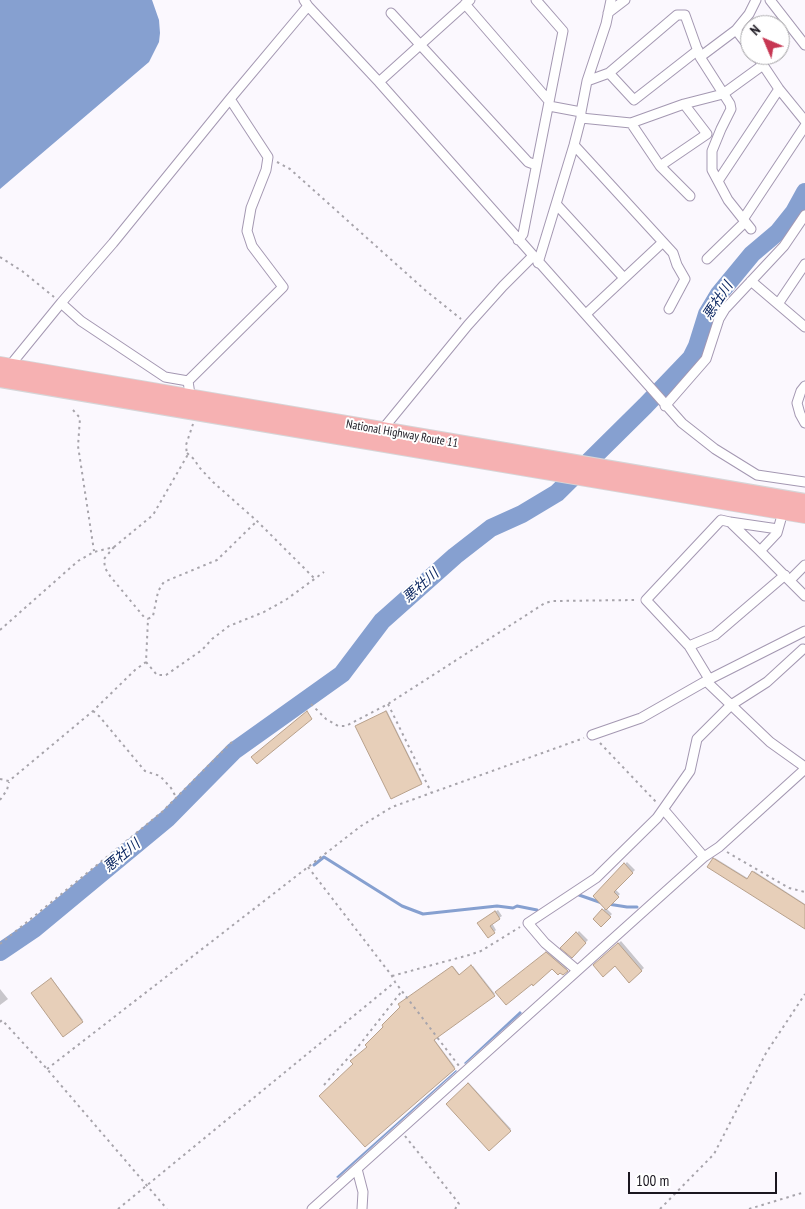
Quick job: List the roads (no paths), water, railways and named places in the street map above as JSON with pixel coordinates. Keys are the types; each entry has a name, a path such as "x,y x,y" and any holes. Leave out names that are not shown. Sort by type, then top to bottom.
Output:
{"highway":[{"name":"National Highway Route 11","path":"2,372 190,397 377,436 563,468 805,502"},
{"name":"National Highway Route 11","path":"590,472 783,512 805,514"}],"street":[{"path":"518,240 523,234 563,31 536,0"},
{"path":"377,436 468,325 503,286 535,260 557,204 574,145 587,81 611,0"},
{"path":"608,14 625,0"},
{"path":"609,73 634,100 736,30 756,0"},
{"path":"770,0 805,45"},
{"path":"379,82 468,2 549,104 581,115 631,123 684,104 723,94 763,65 779,89 805,121"},
{"path":"2,372 113,243 306,3 379,82 535,260 586,314 682,423 714,449 757,474 805,482"},
{"path":"391,13 528,162 536,165"},
{"path":"587,81 609,73 677,15 685,15 699,54 730,104 731,109 712,151 712,170 728,200 746,223"},
{"path":"736,30 740,35"},
{"path":"718,181 779,89"},
{"path":"61,303 81,321 165,377 190,397 282,287 252,246 247,231 251,208 266,170 268,157 230,99"},
{"path":"660,166 707,134 684,104"},
{"path":"631,123 660,166 690,196"},
{"path":"708,259 746,223 805,126"},
{"path":"574,145 673,253 677,266 685,279 669,309"},
{"path":"557,204 624,278"},
{"path":"662,402 706,359 719,319 784,246 805,215"},
{"path":"586,314 663,242"},
{"path":"778,304 805,264"},
{"path":"751,282 805,327"},
{"path":"805,386 797,403 805,423"},
{"path":"760,551 777,533 783,512"},
{"path":"312,1209 805,768 770,742 731,705 708,680 689,646 646,600 721,520 778,529"},
{"path":"730,522 805,596"},
{"path":"689,646 715,635 805,565"},
{"path":"592,735 640,718 708,680 805,631"},
{"path":"577,970 545,944 528,923 596,878 664,810 690,771 697,739 731,705 767,682 804,650 790,639"},
{"path":"664,810 704,857"},
{"path":"357,1169 363,1192 362,1209"}],"water":[{"path":"0,0 152,0 159,20 160,33 159,42 149,62 0,189"},
{"path":"520,1011 522,1013 464,1063"},
{"path":"456,1070 338,1178 336,1177"}],"waterway":[{"name":"悪社川","path":"0,952 34,929 168,818 234,751 342,674 382,621 455,556 491,528 522,514 557,493 691,358 697,346 707,314 719,294 752,254 778,232 794,212 805,192"},
{"path":"314,865 324,857 402,906 423,914 497,906 513,908 517,906 537,910"},
{"path":"579,895 602,903"},
{"path":"608,904 637,907"}]}
